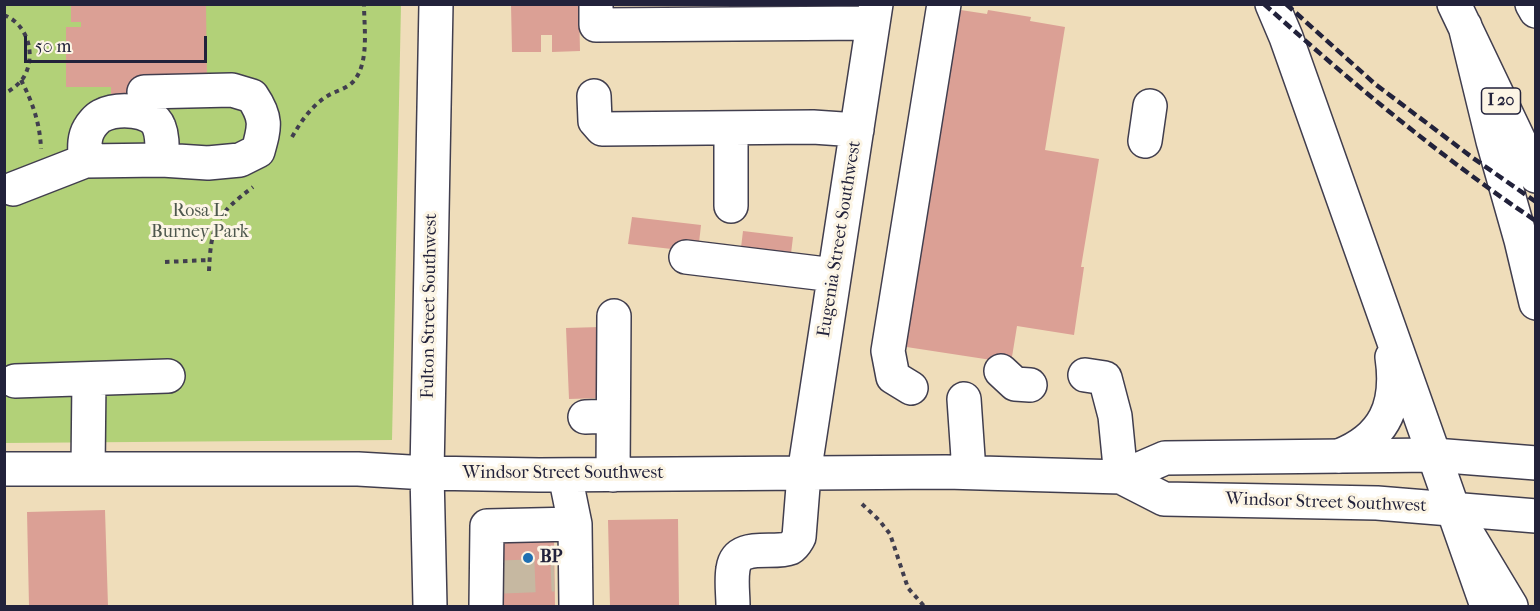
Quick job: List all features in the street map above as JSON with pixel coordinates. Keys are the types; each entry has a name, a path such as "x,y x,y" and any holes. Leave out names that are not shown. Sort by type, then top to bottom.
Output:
{"main road":[{"name":"Fulton Street Southwest","path":"430,606 427,473 436,4"},
{"path":"596,4 596,25 875,14"},
{"path":"911,388 892,377 888,351 944,4"},
{"path":"1272,4 1286,37 1487,606"},
{"name":"Eugenia Street Southwest","path":"733,606 733,566 740,556 750,550 788,549 799,537 804,474 875,14"},
{"path":"1460,15 1536,303"},
{"name":"I 20","path":"1460,15 1536,176"},
{"path":"13,189 85,161 162,160 208,164 240,160 258,151 265,125 260,108 252,96 232,90 144,92"},
{"path":"594,96 595,121 602,129 813,127 857,130"},
{"path":"1144,141 1150,106"},
{"path":"85,161 84,144 88,130 99,117 112,112 148,115 159,126 162,160"},
{"path":"731,128 731,206"},
{"path":"686,257 834,275"},
{"path":"613,475 599,416 614,316"},
{"path":"1339,456 1364,444 1376,433 1390,406 1394,377 1387,323"},
{"path":"1001,371 1015,384 1030,385"},
{"path":"1085,375 1105,378 1116,416 1121,477"},
{"path":"15,381 168,376"},
{"path":"88,468 89,379"},
{"path":"964,399 969,472"},
{"name":"Windsor Street Southwest","path":"1121,477 1165,458 1434,455 1536,463"},
{"name":"Windsor Street Southwest","path":"4,470 358,469 427,473 565,475 969,472 1121,477 1164,499 1377,503 1536,516"},
{"path":"565,475 575,524 576,606"},
{"path":"1452,508 1511,606"},
{"path":"486,606 487,526 575,524"},
{"path":"554,575 563,606"}],"path":[{"path":"4,15 20,25 27,37 30,51 29,64 21,80 4,94"},
{"path":"21,80 32,100 40,129 41,156"},
{"path":"165,262 209,260"},
{"path":"862,504 890,534 908,588 924,606"}],"green space":[{"name":"Rosa L. Burney Park","path":"4,5 401,5 392,440 5,443"}],"building":[{"path":"71,4 206,4 207,82 135,102 111,103 111,87 66,87 66,27 81,27 81,22 71,22"},
{"path":"511,4 579,4 580,51 552,52 552,35 541,35 541,52 512,52"},
{"path":"954,9 987,14 988,10 1031,17 1030,21 1065,27 1045,150 1099,159 1081,267 1084,267 1074,335 1017,326 1011,363 900,346"},
{"path":"632,217 701,225 698,252 628,244"},
{"path":"743,231 793,237 790,262 740,256"},
{"path":"600,327 602,398 569,399 566,328"},
{"path":"105,510 108,606 29,606 27,512"},
{"path":"678,519 679,606 610,606 608,520"},
{"name":"BP","path":"554,539 555,606 503,606 501,540"}],"tunnel":[{"path":"502,577 554,575"}],"railway":[{"path":"1264,4 1396,117 1465,171 1536,221"},
{"path":"1286,4 1375,84 1536,202"}],"place":[{"name":"BP","path":"528,558"}]}
